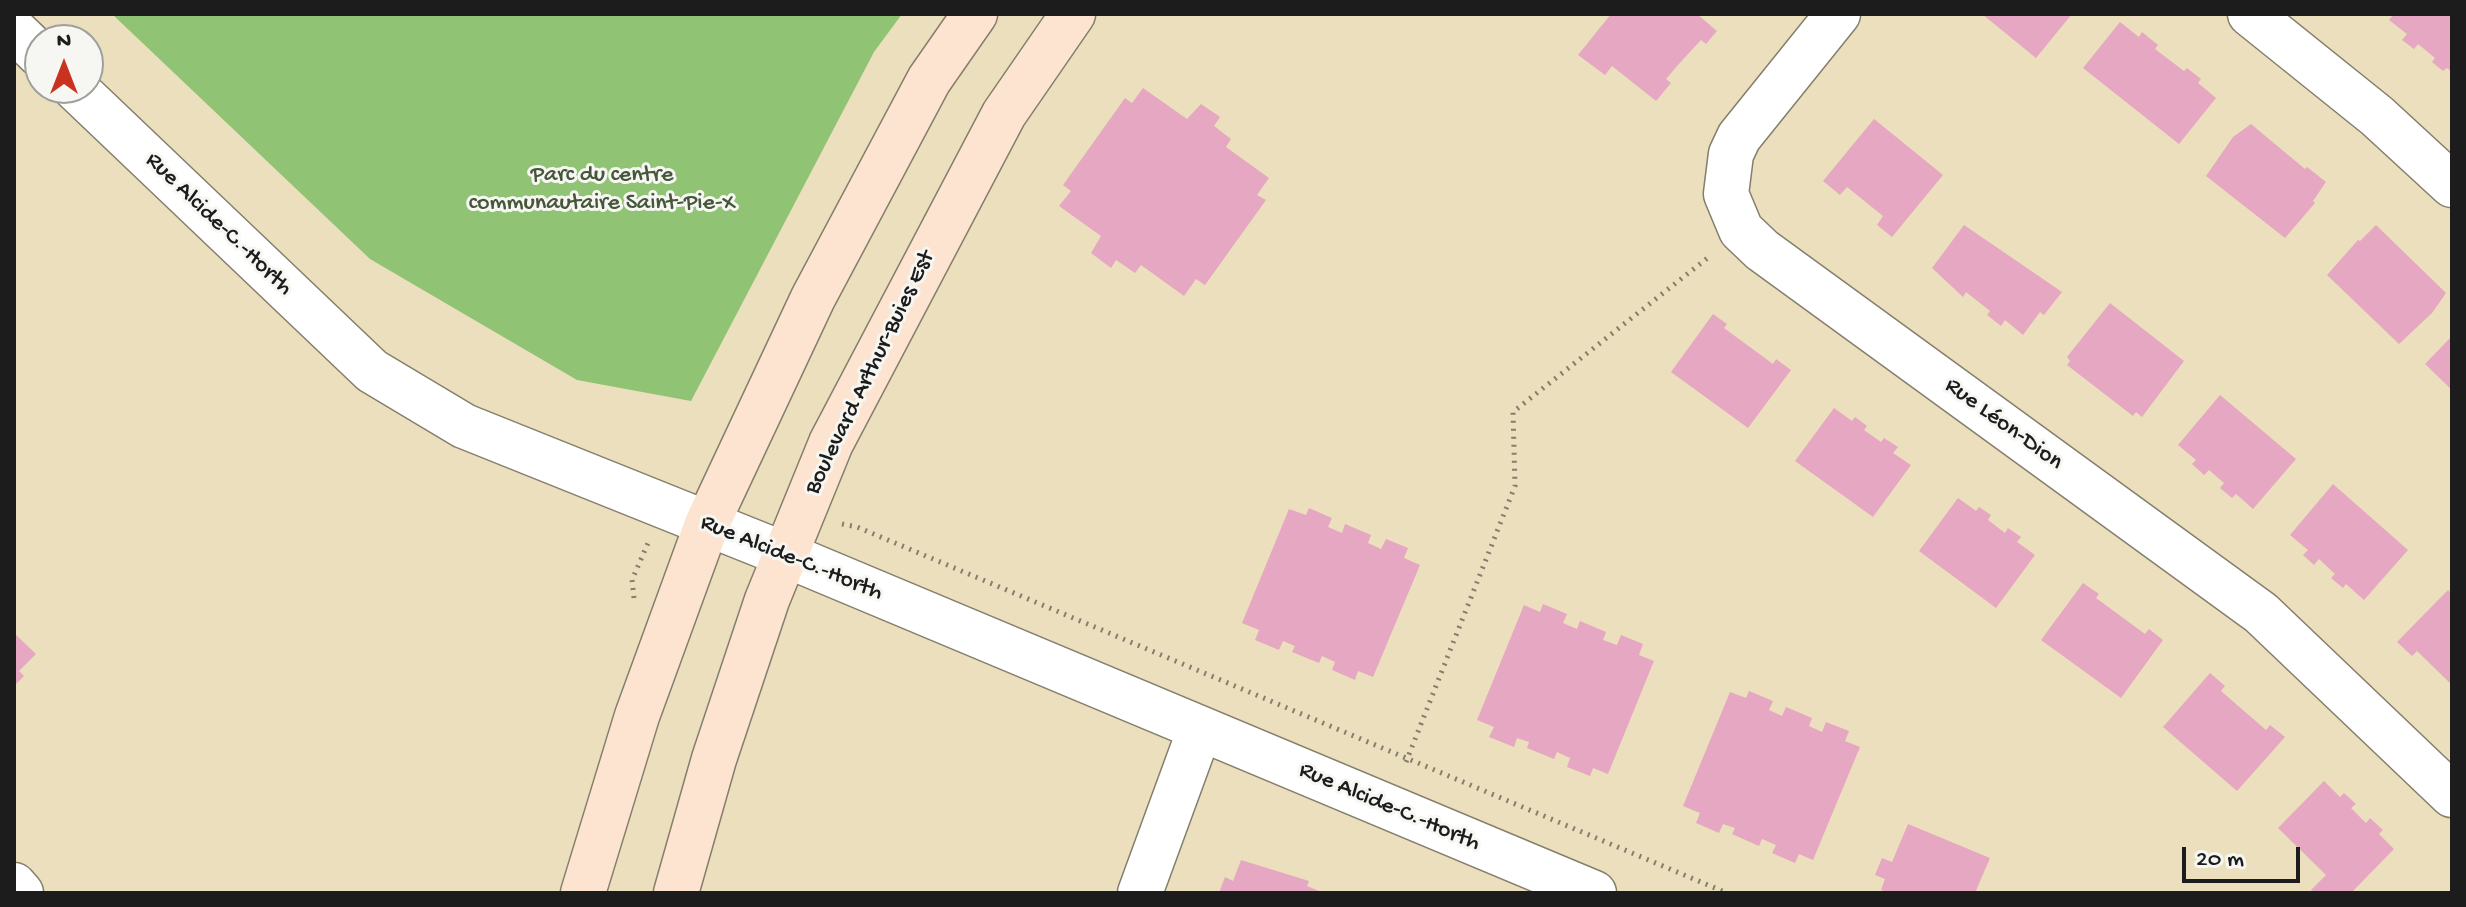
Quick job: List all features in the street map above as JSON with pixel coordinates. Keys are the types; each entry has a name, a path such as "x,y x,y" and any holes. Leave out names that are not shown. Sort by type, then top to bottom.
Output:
{"street":[{"path":"583,893 637,716 707,524 813,298 929,80 975,14"},
{"name":"Boulevard Arthur-Buies Est","path":"676,893 714,759 767,600 831,443 996,129 1073,14"},
{"name":"Rue Léon-Dion","path":"1838,14 1739,137 1731,154 1726,194 1742,231 1762,250 2261,613 2452,795"},
{"path":"2250,14 2377,116 2452,185"},
{"name":"Rue Alcide-C.-Horth","path":"92,104 372,371 464,426 786,555 1594,893"},
{"path":"1140,893 1200,729"},
{"path":"14,885 21,893"}],"path":[{"path":"1387,807 1515,486 1513,412 1742,231"},
{"path":"857,527 1406,761 1727,893"}],"green space":[{"name":"Parc du centre communautaire Saint-Pie-X","path":"112,14 902,14 874,52 691,401 577,380 370,259"}],"building":[{"path":"1611,14 1697,14 1717,31 1706,44 1701,40 1677,66 1666,79 1671,83 1656,101 1612,66 1605,75 1578,55"},
{"path":"1982,14 2072,14 2036,58"},
{"path":"2394,14 2452,14 2452,72 2447,68 2443,71 2432,62 2435,58 2418,44 2414,49 2402,40 2407,34 2389,20"},
{"path":"2120,22 2139,37 2142,32 2158,45 2155,49 2184,71 2187,68 2201,79 2198,83 2216,98 2179,144 2083,68"},
{"path":"1143,88 1187,119 1201,104 1220,117 1214,126 1231,139 1226,147 1269,178 1257,195 1266,200 1205,285 1196,279 1184,296 1141,265 1135,273 1116,260 1111,268 1091,253 1101,236 1059,206 1071,191 1063,185 1125,98 1132,103"},
{"path":"1874,119 1943,175 1892,237 1877,225 1883,216 1847,187 1840,195 1823,181"},
{"path":"2251,124 2305,169 2307,167 2326,182 2313,201 2315,203 2285,238 2206,176 2233,137"},
{"path":"1964,225 2062,292 2044,315 2040,312 2023,335 2005,320 2001,326 1987,315 1990,311 1966,292 1963,297 1932,268"},
{"path":"2376,225 2446,293 2432,313 2399,344 2327,275"},
{"path":"2110,303 2184,361 2142,417 2136,412 2133,416 2067,365 2070,361 2067,357"},
{"path":"1713,314 1727,324 1724,328 1773,364 1776,359 1791,370 1748,428 1671,372"},
{"path":"2452,336 2452,390 2425,364"},
{"path":"2220,395 2296,459 2253,509 2236,494 2232,498 2220,488 2224,483 2209,470 2204,475 2192,464 2196,460 2178,445"},
{"path":"1834,408 1852,421 1855,417 1867,426 1864,430 1881,442 1884,438 1898,447 1893,453 1911,465 1873,517 1795,461"},
{"path":"2333,484 2408,550 2364,600 2346,584 2343,588 2331,578 2335,574 2319,559 2314,565 2303,555 2308,550 2290,535"},
{"path":"1958,498 1976,511 1979,507 1991,515 1988,520 2005,533 2008,528 2021,537 2017,542 2035,555 1996,608 1919,551"},
{"path":"1309,508 1332,518 1328,527 1342,533 1345,524 1371,535 1368,543 1381,549 1386,539 1408,548 1404,558 1420,565 1373,677 1358,671 1355,680 1332,670 1335,662 1322,656 1319,663 1292,652 1295,646 1283,641 1279,650 1255,640 1259,630 1242,623 1289,509 1306,515"},
{"path":"2083,583 2099,594 2096,598 2145,634 2149,629 2163,640 2121,698 2041,640"},
{"path":"2448,590 2452,594 2452,685 2417,651 2412,656 2397,642"},
{"path":"1543,604 1567,614 1563,623 1577,629 1580,621 1606,632 1603,640 1617,645 1621,635 1643,644 1639,655 1654,661 1608,774 1593,768 1590,776 1567,767 1570,758 1557,752 1554,759 1527,748 1529,742 1517,738 1514,747 1489,737 1494,727 1477,720 1524,605 1540,612"},
{"path":"14,633 36,654 19,671 24,676 14,686"},
{"path":"2210,673 2225,686 2221,691 2266,730 2270,725 2285,737 2237,791 2163,727"},
{"path":"1749,691 1773,701 1769,710 1782,716 1786,707 1812,718 1809,726 1822,732 1826,722 1849,731 1845,741 1860,747 1813,860 1799,854 1795,863 1772,853 1776,845 1762,839 1759,846 1732,834 1735,828 1723,824 1719,833 1696,823 1700,813 1683,806 1730,692 1746,698"},
{"path":"2324,781 2340,797 2344,793 2356,804 2351,808 2366,823 2370,818 2383,830 2379,834 2394,849 2351,893 2314,893 2311,890 2326,875 2278,828"},
{"path":"1908,824 1990,858 1975,893 1889,893 1881,890 1885,879 1875,875 1882,858 1892,862"},
{"path":"1241,860 1309,881 1307,886 1324,893 1219,893 1225,877 1233,881"}]}
